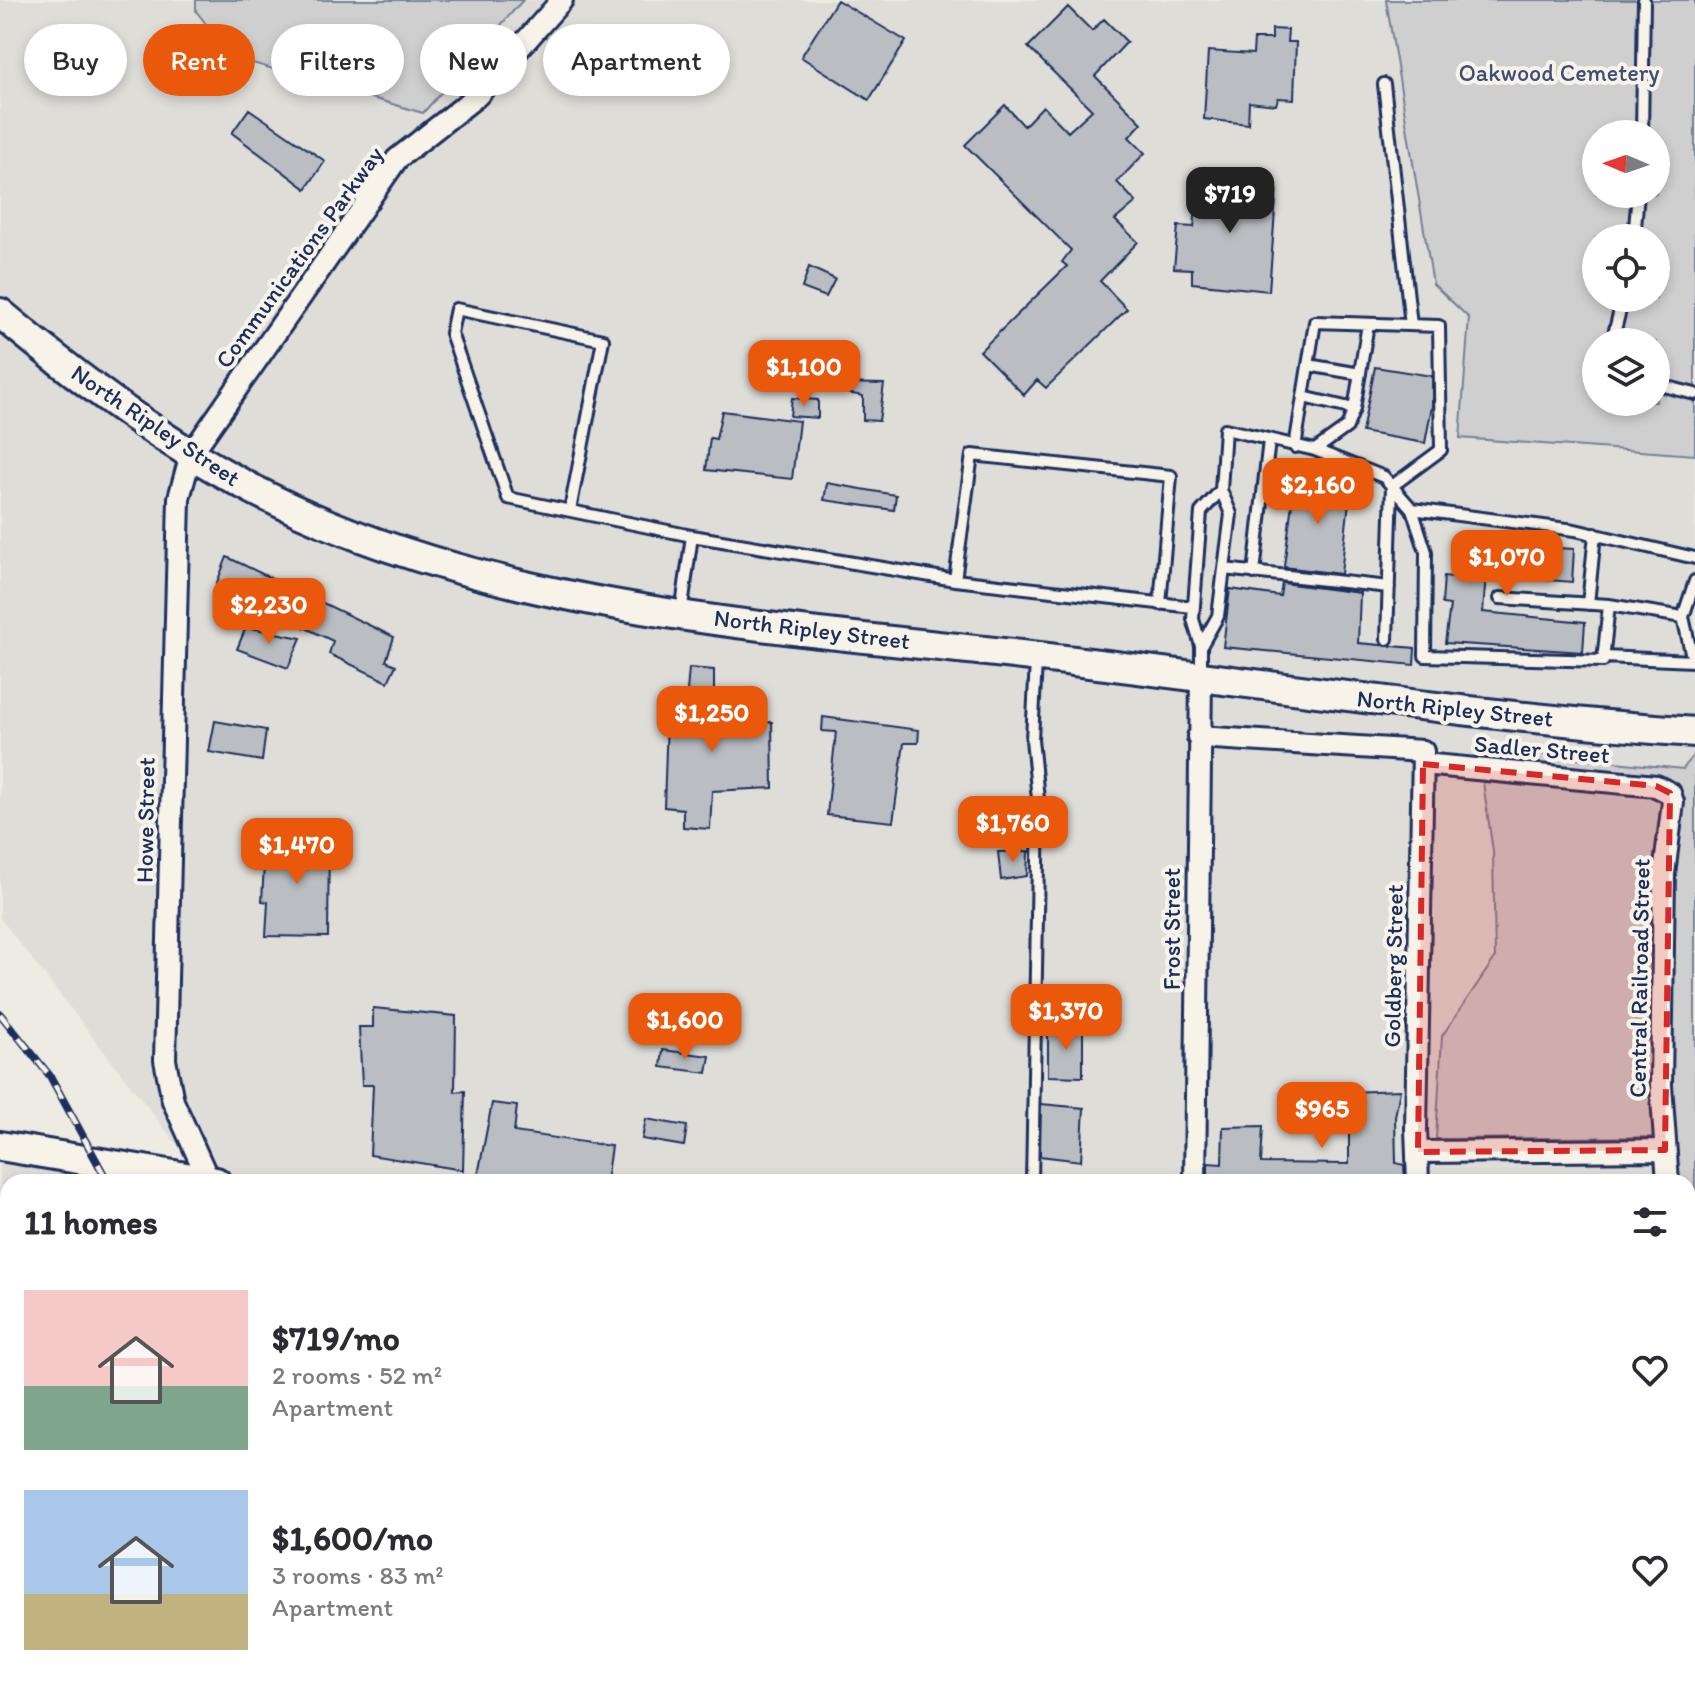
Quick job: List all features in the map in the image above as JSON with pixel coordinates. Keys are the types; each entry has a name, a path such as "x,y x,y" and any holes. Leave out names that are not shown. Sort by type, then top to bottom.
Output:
{"main road":[{"name":"North Ripley Street","path":"0,313 111,400 191,454 276,501 409,554 496,579 681,613 1201,676 1371,700 1695,732"},
{"path":"0,1146 170,1174"}],"street":[{"name":"Communications Parkway","path":"191,454 397,159 477,96 562,0"},
{"name":"Howe Street","path":"191,454 179,498 165,1060 173,1101 210,1174"},
{"name":"Frost Street","path":"1195,1174 1201,676"},
{"name":"Sadler Street","path":"1198,737 1423,758 1656,786"},
{"name":"Goldberg Street","path":"1418,1174 1423,758"},
{"name":"Central Railroad Street","path":"1656,786 1670,793 1673,802 1664,874 1661,1085 1667,1174"},
{"path":"1418,1152 1665,1150"}],"lane":[{"path":"1642,120 1644,0"},
{"path":"1384,84 1411,325"},
{"path":"570,510 603,340 456,309 451,333 508,498 692,536 955,580 1193,607"},
{"path":"1295,447 1315,322 1439,326 1441,450 1392,486"},
{"path":"1315,450 1347,427 1354,409 1368,324"},
{"path":"1308,365 1360,374"},
{"path":"1670,388 1695,394"},
{"path":"1303,397 1354,409"},
{"path":"1201,646 1218,616 1231,514 1221,490 1225,429 1315,450 1384,477 1392,486 1412,509 1426,552 1425,656 1603,661 1609,605"},
{"path":"1254,573 1269,440"},
{"path":"955,580 972,455 1171,476 1160,604"},
{"path":"1387,639 1392,486"},
{"path":"1201,676 1201,646 1193,607 1201,512 1221,490"},
{"path":"1412,509 1595,534 1695,558"},
{"path":"1588,604 1595,534"},
{"path":"681,613 692,536"},
{"path":"1224,569 1389,587"},
{"path":"1604,657 1693,661 1683,617 1695,581"},
{"path":"1500,598 1609,605 1683,617"},
{"path":"1032,1174 1039,809 1032,739 1037,656"}],"highlighted area":[{"path":"1423,764 1656,786 1670,793 1665,1150 1418,1152"}],"shaded area":[{"path":"0,0 196,0 197,11 226,24 143,24 143,96 255,96 255,37 271,44 271,96 387,96 423,112 437,96 527,96 527,24 502,24 523,0 1386,0 1433,284 1469,318 1460,437 1695,455 1695,753 1683,769 1478,749 1493,851 1495,958 1442,1036 1436,1139 1673,1137 1678,1174 200,1174 0,918"},
{"path":"0,1129 53,1139 60,1174 0,1174"}],"green space":[{"path":"196,0 523,0 502,24 420,24 420,96 438,96 423,113 365,96 404,96 404,24 271,24 271,68 255,64 255,24 206,24 196,11"},
{"name":"Oakwood Cemetery","path":"1386,0 1695,0 1695,455 1460,438 1469,318 1433,284"},
{"path":"1478,748 1683,769 1695,753 1695,1174 1678,1174 1673,1137 1436,1139 1442,1036 1495,958 1493,851"}],"building":[{"path":"837,0 906,41 869,100 801,57"},
{"path":"1068,7 1092,31 1104,19 1127,42 1095,76 1142,123 1129,137 1145,153 1117,182 1136,202 1115,220 1138,242 1100,281 1127,309 1046,388 1037,380 1024,395 980,351 1067,266 1062,262 1071,250 965,145 1005,105 1024,126 1043,106 1068,132 1092,110 1028,47"},
{"path":"1272,29 1288,30 1287,42 1296,42 1294,99 1278,98 1276,105 1249,102 1248,124 1204,119 1208,51 1253,54 1254,39 1272,39"},
{"path":"249,109 325,161 306,189 232,133"},
{"path":"1199,179 1277,185 1269,291 1192,283 1192,269 1174,268 1178,226 1194,227"},
{"path":"809,267 835,279 826,297 802,288"},
{"path":"1375,367 1432,376 1432,406 1425,443 1362,432"},
{"path":"837,383 884,384 879,421 863,420 863,396 836,391"},
{"path":"792,398 818,400 818,418 790,416"},
{"path":"722,411 799,421 792,479 706,470 710,438 716,439"},
{"path":"1295,478 1351,483 1341,574 1284,567"},
{"path":"827,483 896,495 894,510 824,500"},
{"path":"1456,542 1574,549 1572,582 1486,575 1483,612 1585,622 1583,652 1445,643 1450,605 1442,604 1444,576 1452,577"},
{"path":"227,557 394,637 386,661 396,665 388,682 329,654 333,641 216,585"},
{"path":"1282,583 1360,593 1358,643 1415,648 1414,665 1223,647 1230,589 1280,596"},
{"path":"246,627 301,638 288,668 237,649"},
{"path":"689,668 714,670 714,725 772,722 773,788 712,791 710,829 683,827 683,809 664,807 667,720 686,703"},
{"path":"823,717 919,730 918,743 904,743 893,822 827,815 836,732 822,731"},
{"path":"215,721 266,730 262,761 209,752"},
{"path":"270,833 329,837 328,937 266,936 268,902 262,901 265,845 270,846"},
{"path":"1028,851 1027,876 1001,880 998,852"},
{"path":"373,1008 456,1016 455,1092 465,1091 463,1170 370,1155 373,1085 362,1085 359,1027 373,1027"},
{"path":"1048,1027 1083,1027 1083,1077 1048,1076"},
{"path":"663,1050 710,1056 707,1073 661,1067"},
{"path":"1400,1090 1395,1117 1396,1163 1404,1165 1405,1174 1208,1174 1208,1163 1222,1164 1223,1127 1263,1126 1261,1163 1349,1164 1349,1092"},
{"path":"492,1103 517,1106 514,1132 611,1146 607,1174 478,1174"},
{"path":"1041,1104 1084,1108 1081,1161 1040,1156"},
{"path":"646,1119 687,1126 684,1146 642,1139"}],"railway":[{"path":"0,1014 50,1076 104,1174"}]}
